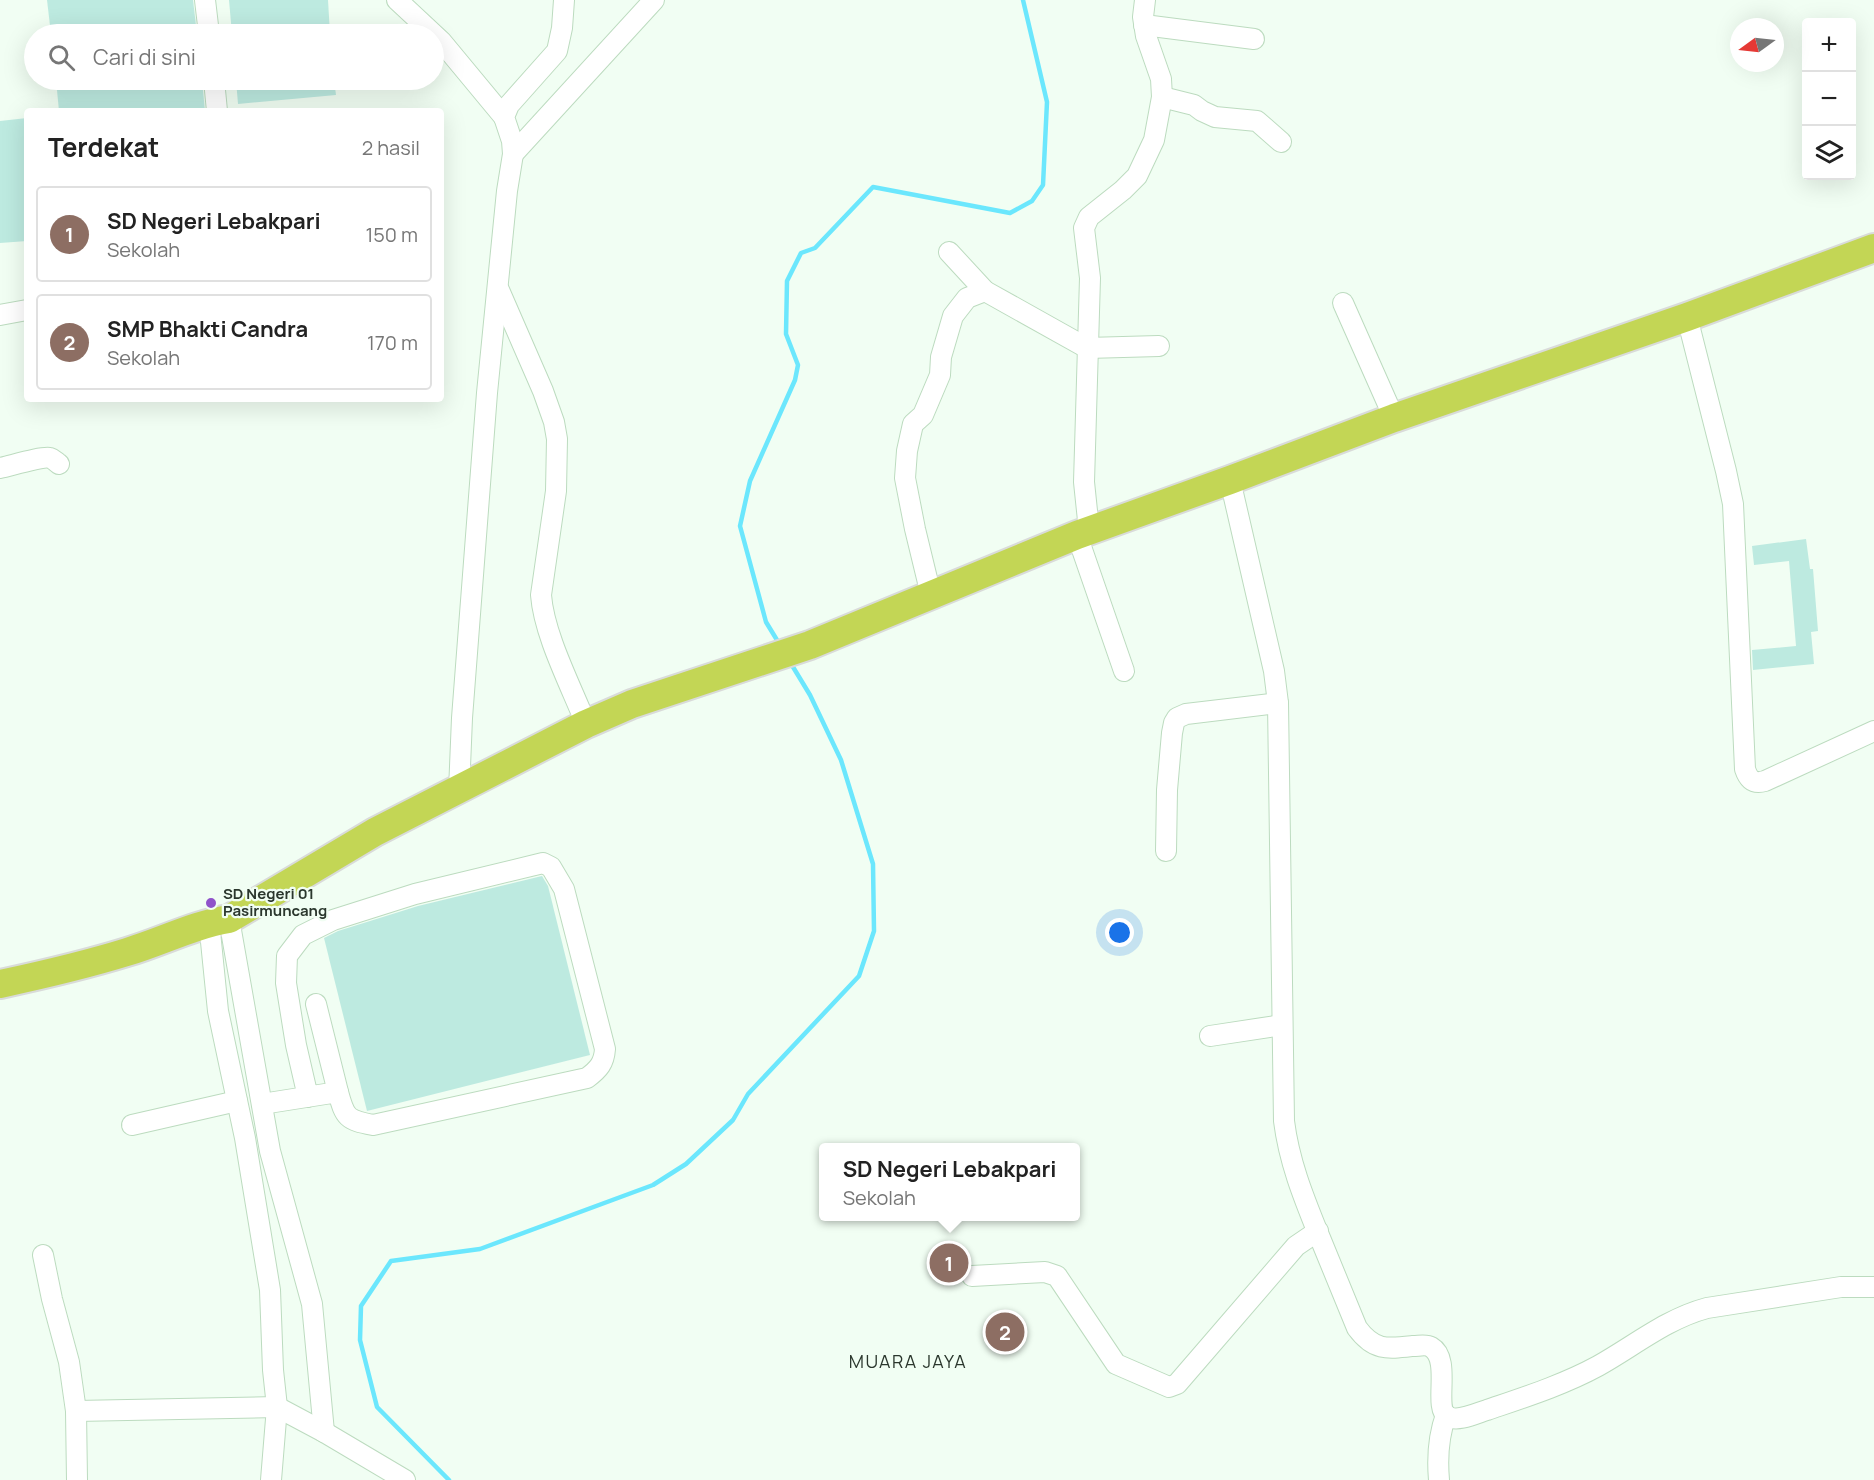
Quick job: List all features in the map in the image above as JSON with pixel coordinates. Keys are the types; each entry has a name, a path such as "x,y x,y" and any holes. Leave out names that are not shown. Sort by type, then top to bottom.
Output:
{"highway":[{"path":"0,984 128,952 219,920 375,832 586,724 632,704 810,645 1083,533 1394,418 1874,248"}],"street":[{"path":"205,0 208,24"},
{"path":"397,0 423,24"},
{"path":"504,117 509,105 557,51 562,28 564,0"},
{"path":"513,154 654,0"},
{"path":"1124,671 1083,533 1090,278 1084,228 1089,217 1124,190 1137,176 1154,140 1162,97 1161,79 1149,47 1144,25 1145,0"},
{"path":"1144,25 1254,39"},
{"path":"444,45 504,117 512,141 513,154 507,191 487,393 462,718 459,791"},
{"path":"215,90 217,108"},
{"path":"1162,97 1194,105 1215,117 1257,121 1281,142"},
{"path":"949,252 985,291 1088,348 1159,346"},
{"path":"497,288 543,391 554,422 557,439 556,491 540,595 549,631 586,724"},
{"path":"931,595 905,478 907,451 913,424 923,416 940,375 941,357 952,316 967,298 985,291"},
{"path":"1343,303 1394,418"},
{"path":"0,315 24,311"},
{"path":"1687,316 1733,504 1745,770 1748,777 1757,783 1765,781 1874,731"},
{"path":"0,468 50,458 59,464"},
{"path":"1230,480 1274,671 1278,703 1282,1025 1286,1138 1294,1172 1357,1328 1364,1337 1373,1345 1382,1348 1430,1346 1438,1356 1442,1371 1442,1410 1446,1416 1452,1418 1464,1417 1572,1379 1688,1313 1841,1287 1874,1287"},
{"path":"1166,851 1167,790 1172,733 1177,718 1186,714 1278,703"},
{"path":"308,1097 296,1045 286,983 287,956 303,935 333,920 415,894 543,863 551,867 564,889 605,1049 604,1061 588,1078 374,1125 356,1122 343,1112 316,1004"},
{"path":"219,920 218,1011 247,1148 267,1268 277,1407 271,1480"},
{"path":"219,920 262,1104 270,1151 312,1304 324,1432"},
{"path":"1210,1036 1282,1025"},
{"path":"262,1104 338,1092"},
{"path":"132,1125 237,1101"},
{"path":"972,1276 1045,1272 1057,1276 1116,1364 1169,1387 1177,1384 1296,1246 1318,1231"},
{"path":"43,1255 69,1362 76,1411 77,1480"},
{"path":"76,1411 277,1407 405,1480"},
{"path":"1439,1480 1437,1458 1439,1440 1446,1416"}],"building":[{"path":"47,0 193,0 196,24 50,24"},
{"path":"229,0 328,0 329,24 231,24"},
{"path":"57,90 203,90 205,108 59,108"},
{"path":"237,90 335,90 336,95 238,104"},
{"path":"24,118 24,241 0,243 0,121"},
{"path":"1806,539 1810,569 1813,569 1818,631 1811,632 1814,664 1753,670 1752,650 1796,646 1789,561 1754,565 1752,546"},
{"path":"542,876 548,886 590,1055 367,1111 324,938 338,931 418,906"}],"waterway":[{"path":"780,645 766,622 740,526 750,481 795,380 798,365 786,334 787,281 801,253 815,248 873,187 1010,213 1032,201 1043,185 1047,102 1023,0"},
{"path":"449,1480 377,1407 360,1340 361,1306 391,1261 480,1249 653,1185 686,1164 733,1120 748,1094 859,976 874,931 873,864 841,760 810,695 790,662"}],"place":[{"name":"SD Negeri 01 Pasirmuncang","path":"211,903"},
{"name":"SD Negeri Lebakpari","path":"949,1263"},
{"name":"SMP Bhakti Candra","path":"1005,1332"}],"district":[{"name":"MUARA JAYA","path":"908,1362"}]}
